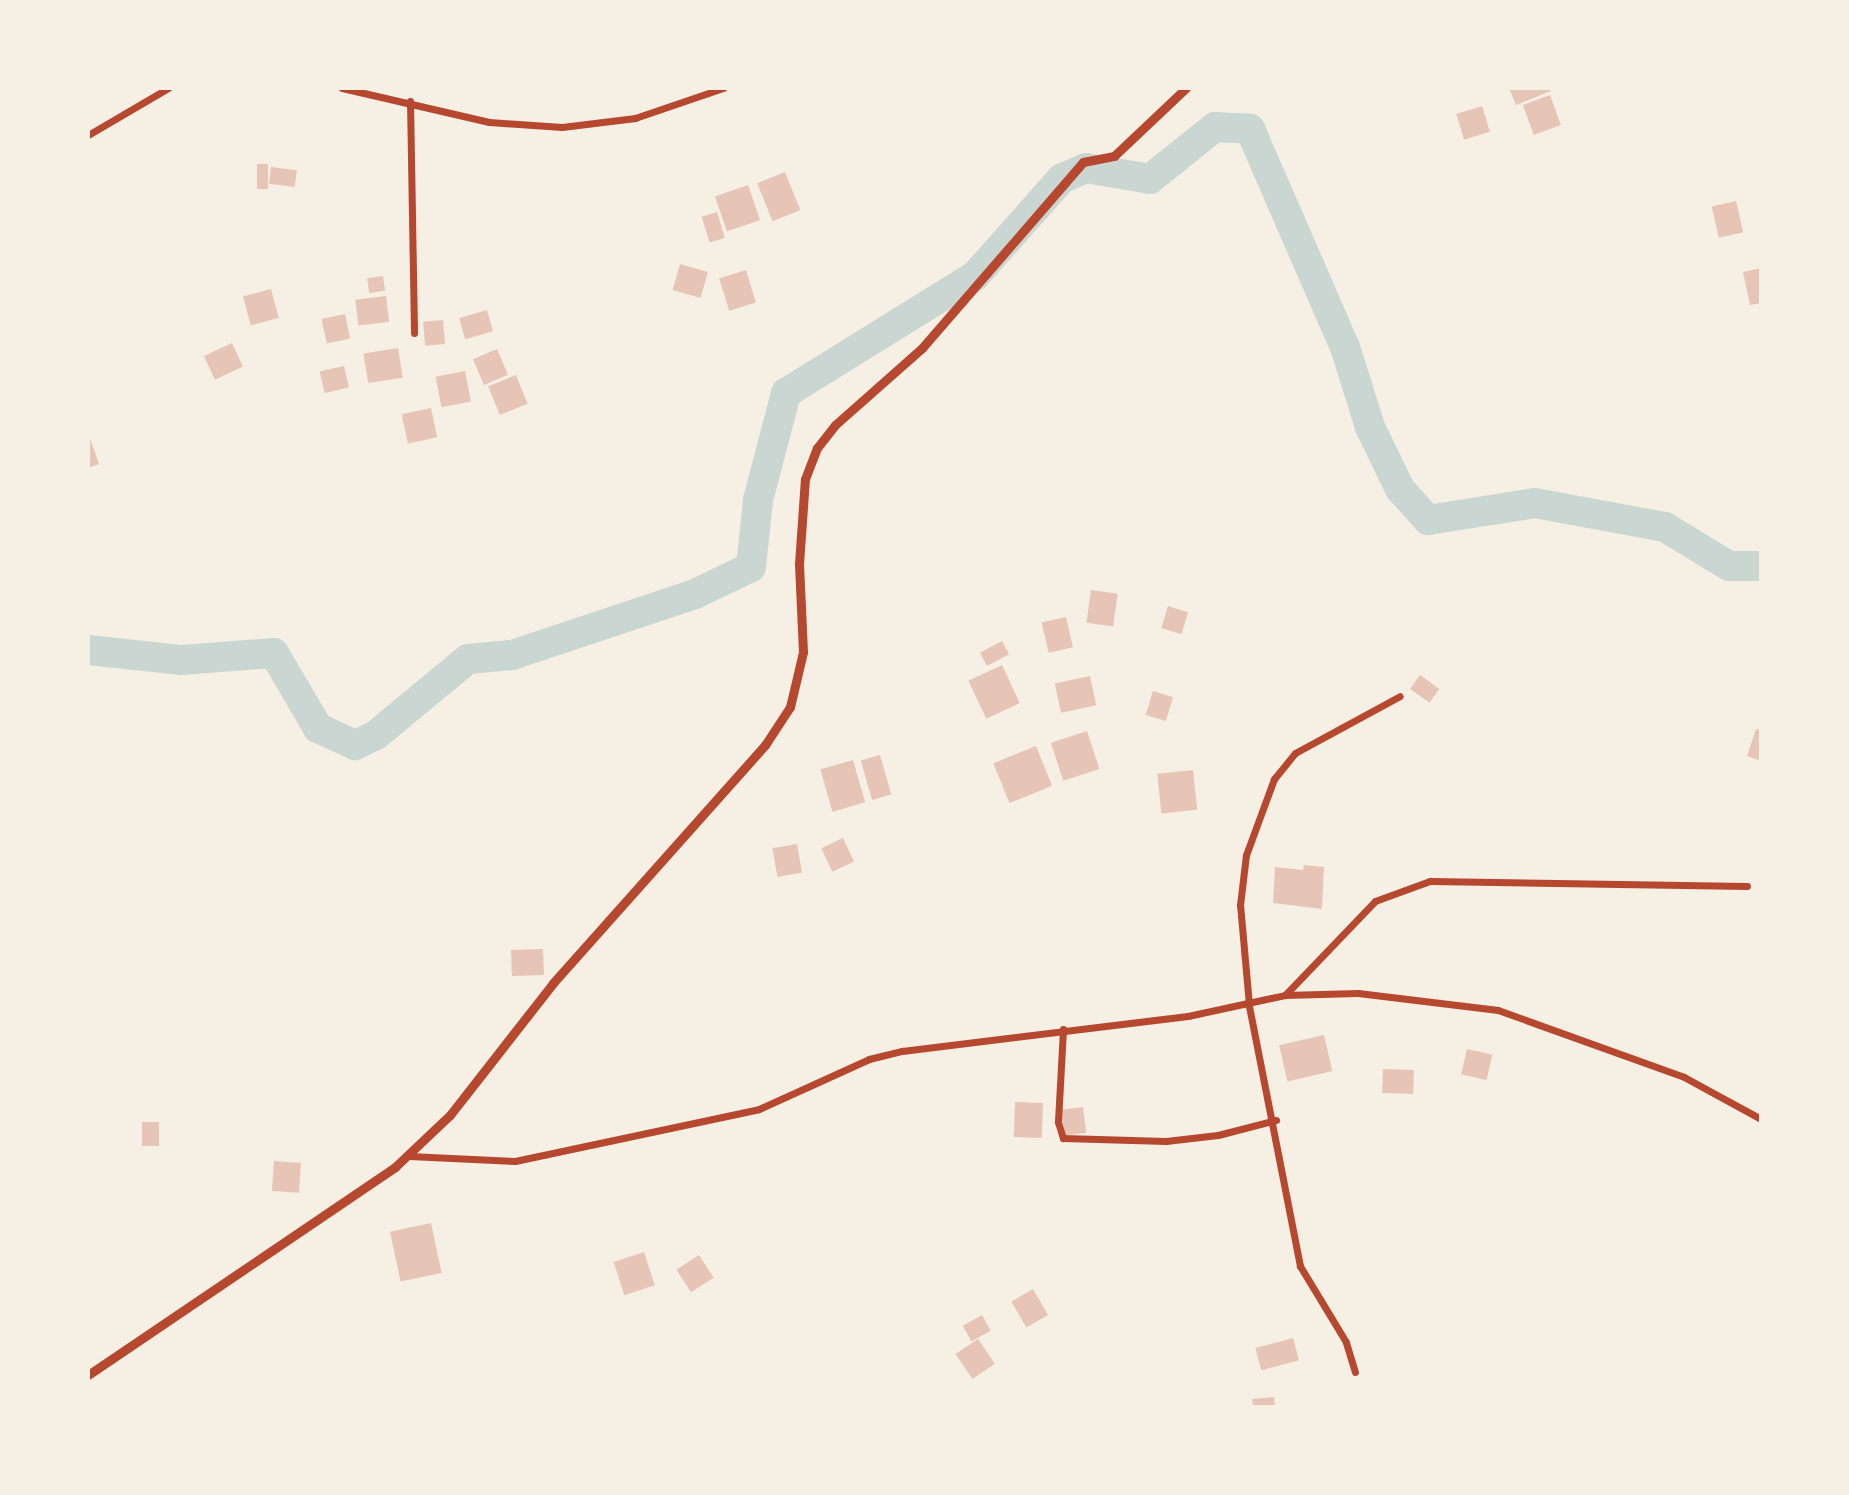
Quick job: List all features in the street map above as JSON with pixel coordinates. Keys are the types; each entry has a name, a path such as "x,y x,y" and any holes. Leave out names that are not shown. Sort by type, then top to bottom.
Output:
{"street":[{"path":"88,135 168,88"},
{"path":"342,88 410,101 489,122 562,127 635,118 723,88"},
{"path":"88,1375 409,1156 450,1115 553,983 765,745 798,682 803,652 799,564 805,479 817,448 835,425 922,348 1083,162 1114,156 1186,88"},
{"path":"410,101 414,333"},
{"path":"1355,1372 1346,1342 1300,1266 1276,1120 1249,1005 1240,905 1246,855 1274,779 1295,753 1400,696"},
{"path":"1285,995 1375,901 1430,881 1747,886"},
{"path":"409,1156 515,1161 759,1109 869,1059 902,1051 1249,1005 1285,995 1386,995 1498,1010 1684,1077 1761,1119"},
{"path":"1063,1029 1058,1122 1063,1138 1166,1141 1218,1135 1276,1120"}],"building":[{"path":"1509,88 1550,88 1551,91 1516,105"},
{"path":"1550,95 1561,125 1534,135 1523,105"},
{"path":"1482,106 1490,132 1464,140 1456,114"},
{"path":"257,164 268,164 268,189 257,189"},
{"path":"271,167 297,170 295,187 269,184"},
{"path":"785,172 800,210 773,221 757,183"},
{"path":"748,185 760,220 727,231 715,196"},
{"path":"1736,201 1743,232 1719,238 1712,207"},
{"path":"717,212 725,238 710,242 702,217"},
{"path":"680,264 708,272 700,298 673,290"},
{"path":"1761,268 1761,303 1750,305 1743,272"},
{"path":"746,270 756,303 729,311 719,278"},
{"path":"383,276 385,291 369,293 367,278"},
{"path":"271,289 279,318 251,325 243,297"},
{"path":"386,296 389,322 358,326 355,300"},
{"path":"487,310 493,331 465,339 459,318"},
{"path":"345,314 350,338 327,343 322,319"},
{"path":"443,320 445,344 425,346 423,322"},
{"path":"232,343 243,367 215,380 204,356"},
{"path":"398,348 403,378 368,383 363,353"},
{"path":"497,349 508,375 484,385 473,359"},
{"path":"344,366 349,387 325,393 320,372"},
{"path":"465,371 471,401 441,407 436,377"},
{"path":"516,375 528,404 500,415 488,386"},
{"path":"431,408 437,437 408,444 402,414"},
{"path":"88,433 99,464 88,468"},
{"path":"1091,590 1118,594 1113,626 1086,623"},
{"path":"1168,606 1188,612 1181,634 1161,628"},
{"path":"1066,617 1073,647 1049,653 1042,623"},
{"path":"1002,641 1009,654 987,666 980,653"},
{"path":"1002,665 1020,703 986,719 968,681"},
{"path":"1420,675 1439,689 1429,703 1410,689"},
{"path":"1090,676 1096,705 1061,713 1055,683"},
{"path":"1153,691 1173,697 1166,721 1146,715"},
{"path":"1756,729 1761,730 1761,761 1747,756"},
{"path":"1087,731 1099,769 1063,781 1051,743"},
{"path":"1036,746 1052,786 1009,803 993,763"},
{"path":"880,755 891,794 872,800 861,761"},
{"path":"853,760 865,802 832,812 820,769"},
{"path":"1193,770 1197,810 1161,814 1157,774"},
{"path":"843,838 854,862 832,872 821,848"},
{"path":"797,844 802,873 777,877 772,848"},
{"path":"1304,865 1324,867 1322,909 1273,903 1275,867 1303,870"},
{"path":"543,949 544,975 512,976 511,950"},
{"path":"1324,1035 1332,1071 1288,1081 1279,1045"},
{"path":"1467,1049 1492,1055 1486,1080 1461,1074"},
{"path":"1383,1069 1414,1070 1413,1094 1382,1093"},
{"path":"1015,1102 1043,1103 1042,1138 1014,1137"},
{"path":"1083,1107 1086,1133 1064,1135 1061,1110"},
{"path":"142,1122 159,1122 159,1146 142,1146"},
{"path":"274,1161 301,1163 299,1193 272,1191"},
{"path":"431,1223 442,1273 401,1282 390,1232"},
{"path":"644,1252 655,1285 624,1295 614,1262"},
{"path":"699,1255 714,1278 691,1292 676,1270"},
{"path":"1033,1289 1048,1315 1026,1327 1011,1302"},
{"path":"982,1315 991,1331 971,1341 963,1326"},
{"path":"1293,1338 1299,1360 1261,1370 1255,1348"},
{"path":"978,1339 995,1364 972,1379 956,1354"},
{"path":"1274,1397 1275,1407 1253,1407 1252,1399"}],"waterway":[{"path":"88,650 182,660 274,653 318,728 355,745 376,735 468,659 512,655 695,594 751,567 758,500 786,393 975,276 1061,179 1086,168 1150,179 1215,127 1250,129 1345,347 1370,427 1400,489 1428,520 1535,503 1665,527 1729,566 1761,566"}]}
